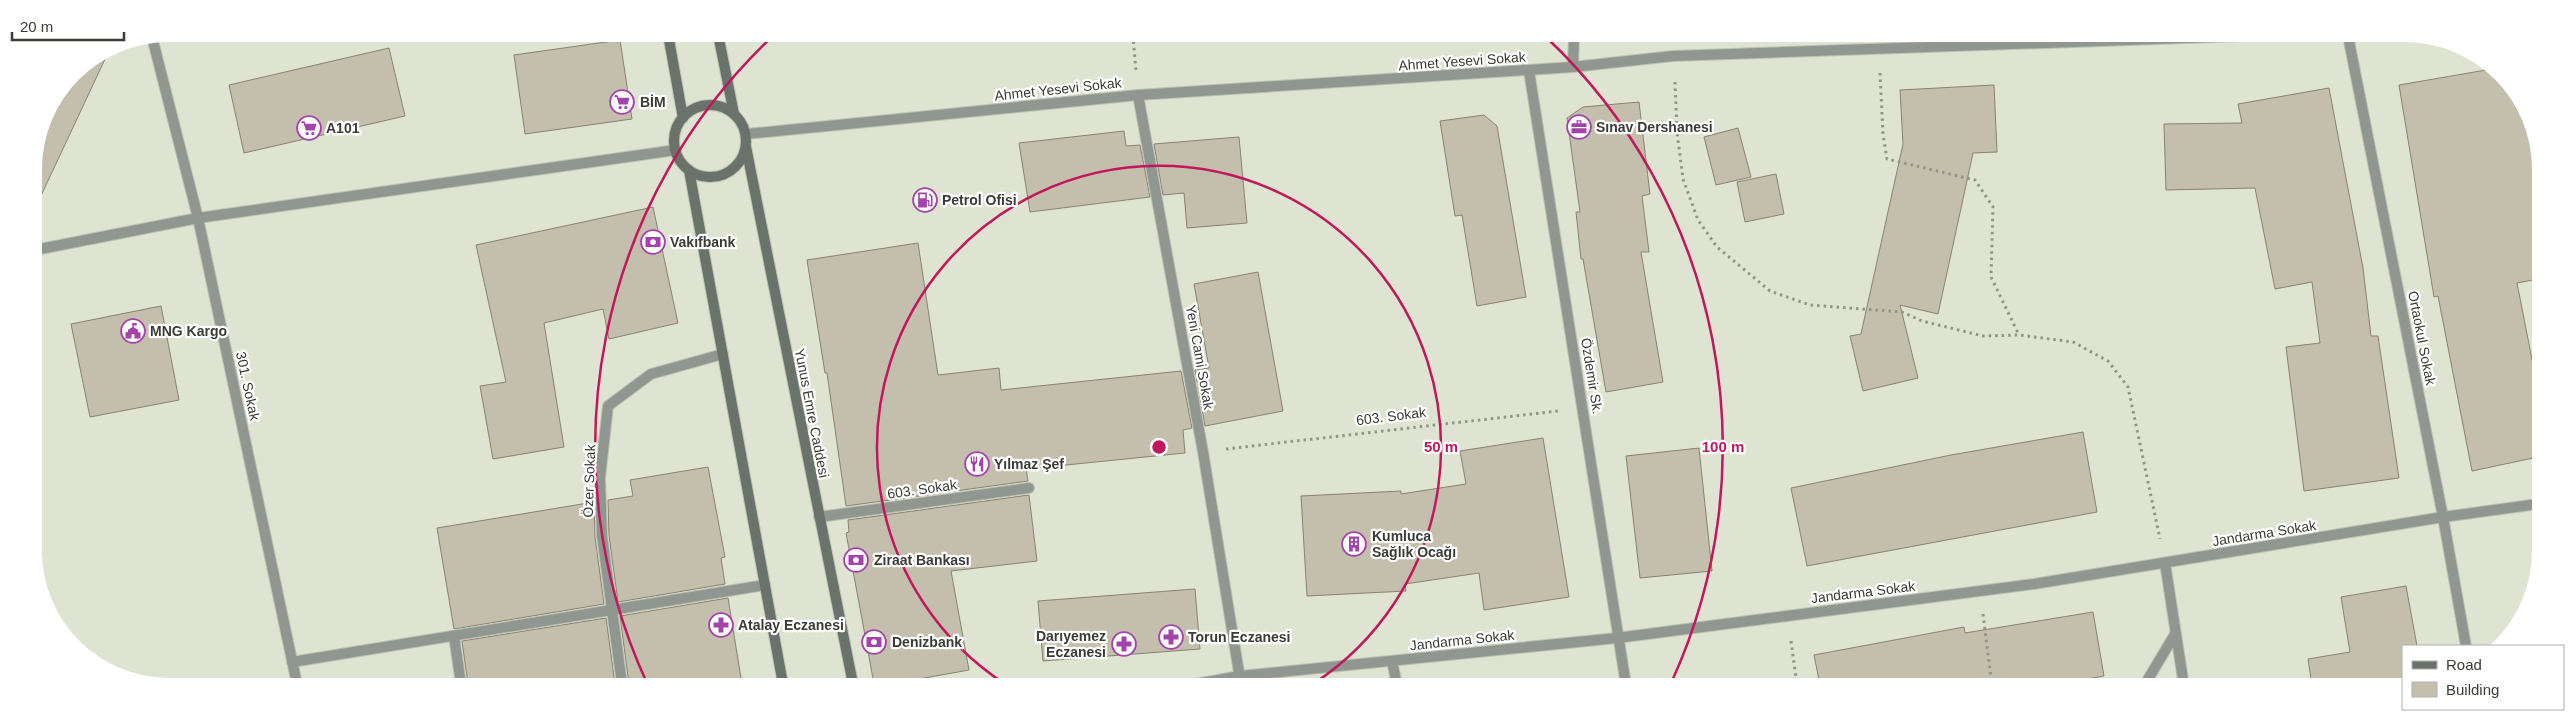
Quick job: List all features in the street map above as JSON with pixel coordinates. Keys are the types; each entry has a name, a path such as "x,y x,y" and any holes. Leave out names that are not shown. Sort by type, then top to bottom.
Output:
{"street":[{"path":"670,43 683,118"},
{"path":"720,43 734,114 746,134 746,147 742,158 734,168 724,174 712,177 700,176 689,170 681,161 674,139 683,118 691,110 714,105 734,114"},
{"path":"1573,68 1574,43"},
{"name":"Ahmet Yesevi Sokak","path":"746,134 1138,95 1573,68 1673,56 2011,43"},
{"name":"Ortaokul Sokak","path":"2349,43 2443,517 2466,645"},
{"name":"301. Sokak","path":"154,44 198,218 296,678"},
{"name":"Özdemir Sk.","path":"1529,70 1625,677"},
{"name":"Yeni Cami Sokak","path":"1138,95 1203,452 1240,678"},
{"name":"Yunus Emre Caddesi","path":"746,147 852,678"},
{"path":"43,248 198,218 676,150"},
{"path":"689,170 782,678"},
{"name":"Özer Sokak","path":"621,678 602,536 600,478 608,406 651,374 723,354"},
{"name":"603. Sokak","path":"819,517 1029,488"},
{"name":"Jandarma Sokak","path":"1259,678 1392,660 1618,638 1980,591 2165,563 2443,517 2532,505"},
{"path":"2165,563 2182,677"},
{"path":"292,662 765,585"},
{"path":"2149,677 2175,634"},
{"path":"454,636 460,678"},
{"path":"1392,660 1395,677"}],"path":[{"path":"1134,43 1138,95"},
{"path":"1879,47 1883,134 1887,159 1974,180 1992,207 1992,276 2019,335"},
{"path":"1673,56 1677,132 1683,180 1698,220 1718,247 1770,291 1810,305 1902,312 1922,321 1982,336 2019,335 2073,342 2108,361 2128,387 2165,563"},
{"name":"603. Sokak","path":"1203,452 1583,408"},
{"path":"1980,591 1991,677"},
{"path":"1788,616 1796,677"}],"building":[{"path":"599,43 620,43 632,119 525,134 514,55"},
{"path":"389,48 405,116 244,153 229,85"},
{"path":"104,61 43,191 44,153 52,121 69,92 86,74"},
{"path":"2484,70 2505,92 2522,121 2529,145 2532,170 2532,280 2517,283 2532,359 2532,458 2472,471 2438,296 2434,297 2399,85"},
{"path":"1994,85 1997,152 1973,153 1938,314 1900,305 1918,378 1863,391 1850,336 1861,334 1903,144 1900,90"},
{"path":"2329,88 2363,268 2371,336 2378,336 2399,478 2304,491 2286,347 2320,343 2312,282 2275,289 2255,188 2166,190 2164,124 2242,123 2238,104"},
{"path":"1639,102 1650,194 1642,196 1649,252 1641,252 1663,382 1606,392 1583,259 1581,259 1576,212 1580,212 1567,118 1583,107"},
{"path":"1484,115 1497,126 1526,297 1477,306 1462,215 1455,216 1440,121"},
{"path":"1738,128 1751,177 1716,185 1704,137"},
{"path":"1124,131 1126,146 1140,145 1150,197 1030,212 1019,143"},
{"path":"1239,137 1247,223 1187,228 1184,193 1163,195 1154,144"},
{"path":"1776,174 1784,214 1745,222 1737,182"},
{"path":"653,207 678,323 609,339 603,309 544,323 564,447 493,459 480,386 506,382 476,245"},
{"path":"918,243 938,375 999,368 1001,390 1181,371 1192,428 1183,430 1185,453 1026,469 1028,481 846,506 827,373 825,373 807,260"},
{"path":"1258,272 1283,411 1205,426 1195,370 1209,368 1194,284"},
{"path":"161,306 179,400 90,417 71,324"},
{"path":"2083,432 2097,512 1807,566 1791,488 1951,455"},
{"path":"1543,438 1569,597 1484,610 1479,573 1405,584 1406,591 1307,596 1301,496 1401,491 1401,494 1466,484 1460,451"},
{"path":"1699,448 1712,571 1640,578 1626,456"},
{"path":"708,467 725,557 721,558 725,584 618,602 609,535 608,500 633,496 630,480"},
{"path":"1029,495 1037,561 951,571 969,670 926,678 873,678 846,533 849,532 848,520"},
{"path":"594,502 595,537 604,604 454,629 437,528"},
{"path":"2406,586 2417,645 2402,645 2402,677 2311,677 2308,659 2350,652 2341,597"},
{"path":"1195,589 1200,649 1043,661 1038,601"},
{"path":"728,598 741,678 628,678 620,616"},
{"path":"2093,612 2104,676 1818,677 1814,655 1964,627 1965,633"},
{"path":"606,618 614,678 467,678 462,641"}],"place":[{"name":"BİM","path":"622,102"},
{"name":"Sınav Dershanesi","path":"1579,127"},
{"name":"A101","path":"309,128"},
{"name":"Petrol Ofisi","path":"925,200"},
{"name":"Vakıfbank","path":"653,242"},
{"name":"MNG Kargo","path":"133,331"},
{"name":"Yılmaz Şef","path":"977,464"},
{"name":"Kumluca Sağlık Ocağı","path":"1354,544"},
{"name":"Ziraat Bankası","path":"856,560"},
{"name":"Atalay Eczanesi","path":"721,625"},
{"name":"Torun Eczanesi","path":"1171,637"},
{"name":"Denizbank","path":"874,642"},
{"name":"Darıyemez Eczanesi","path":"1124,644"}]}
